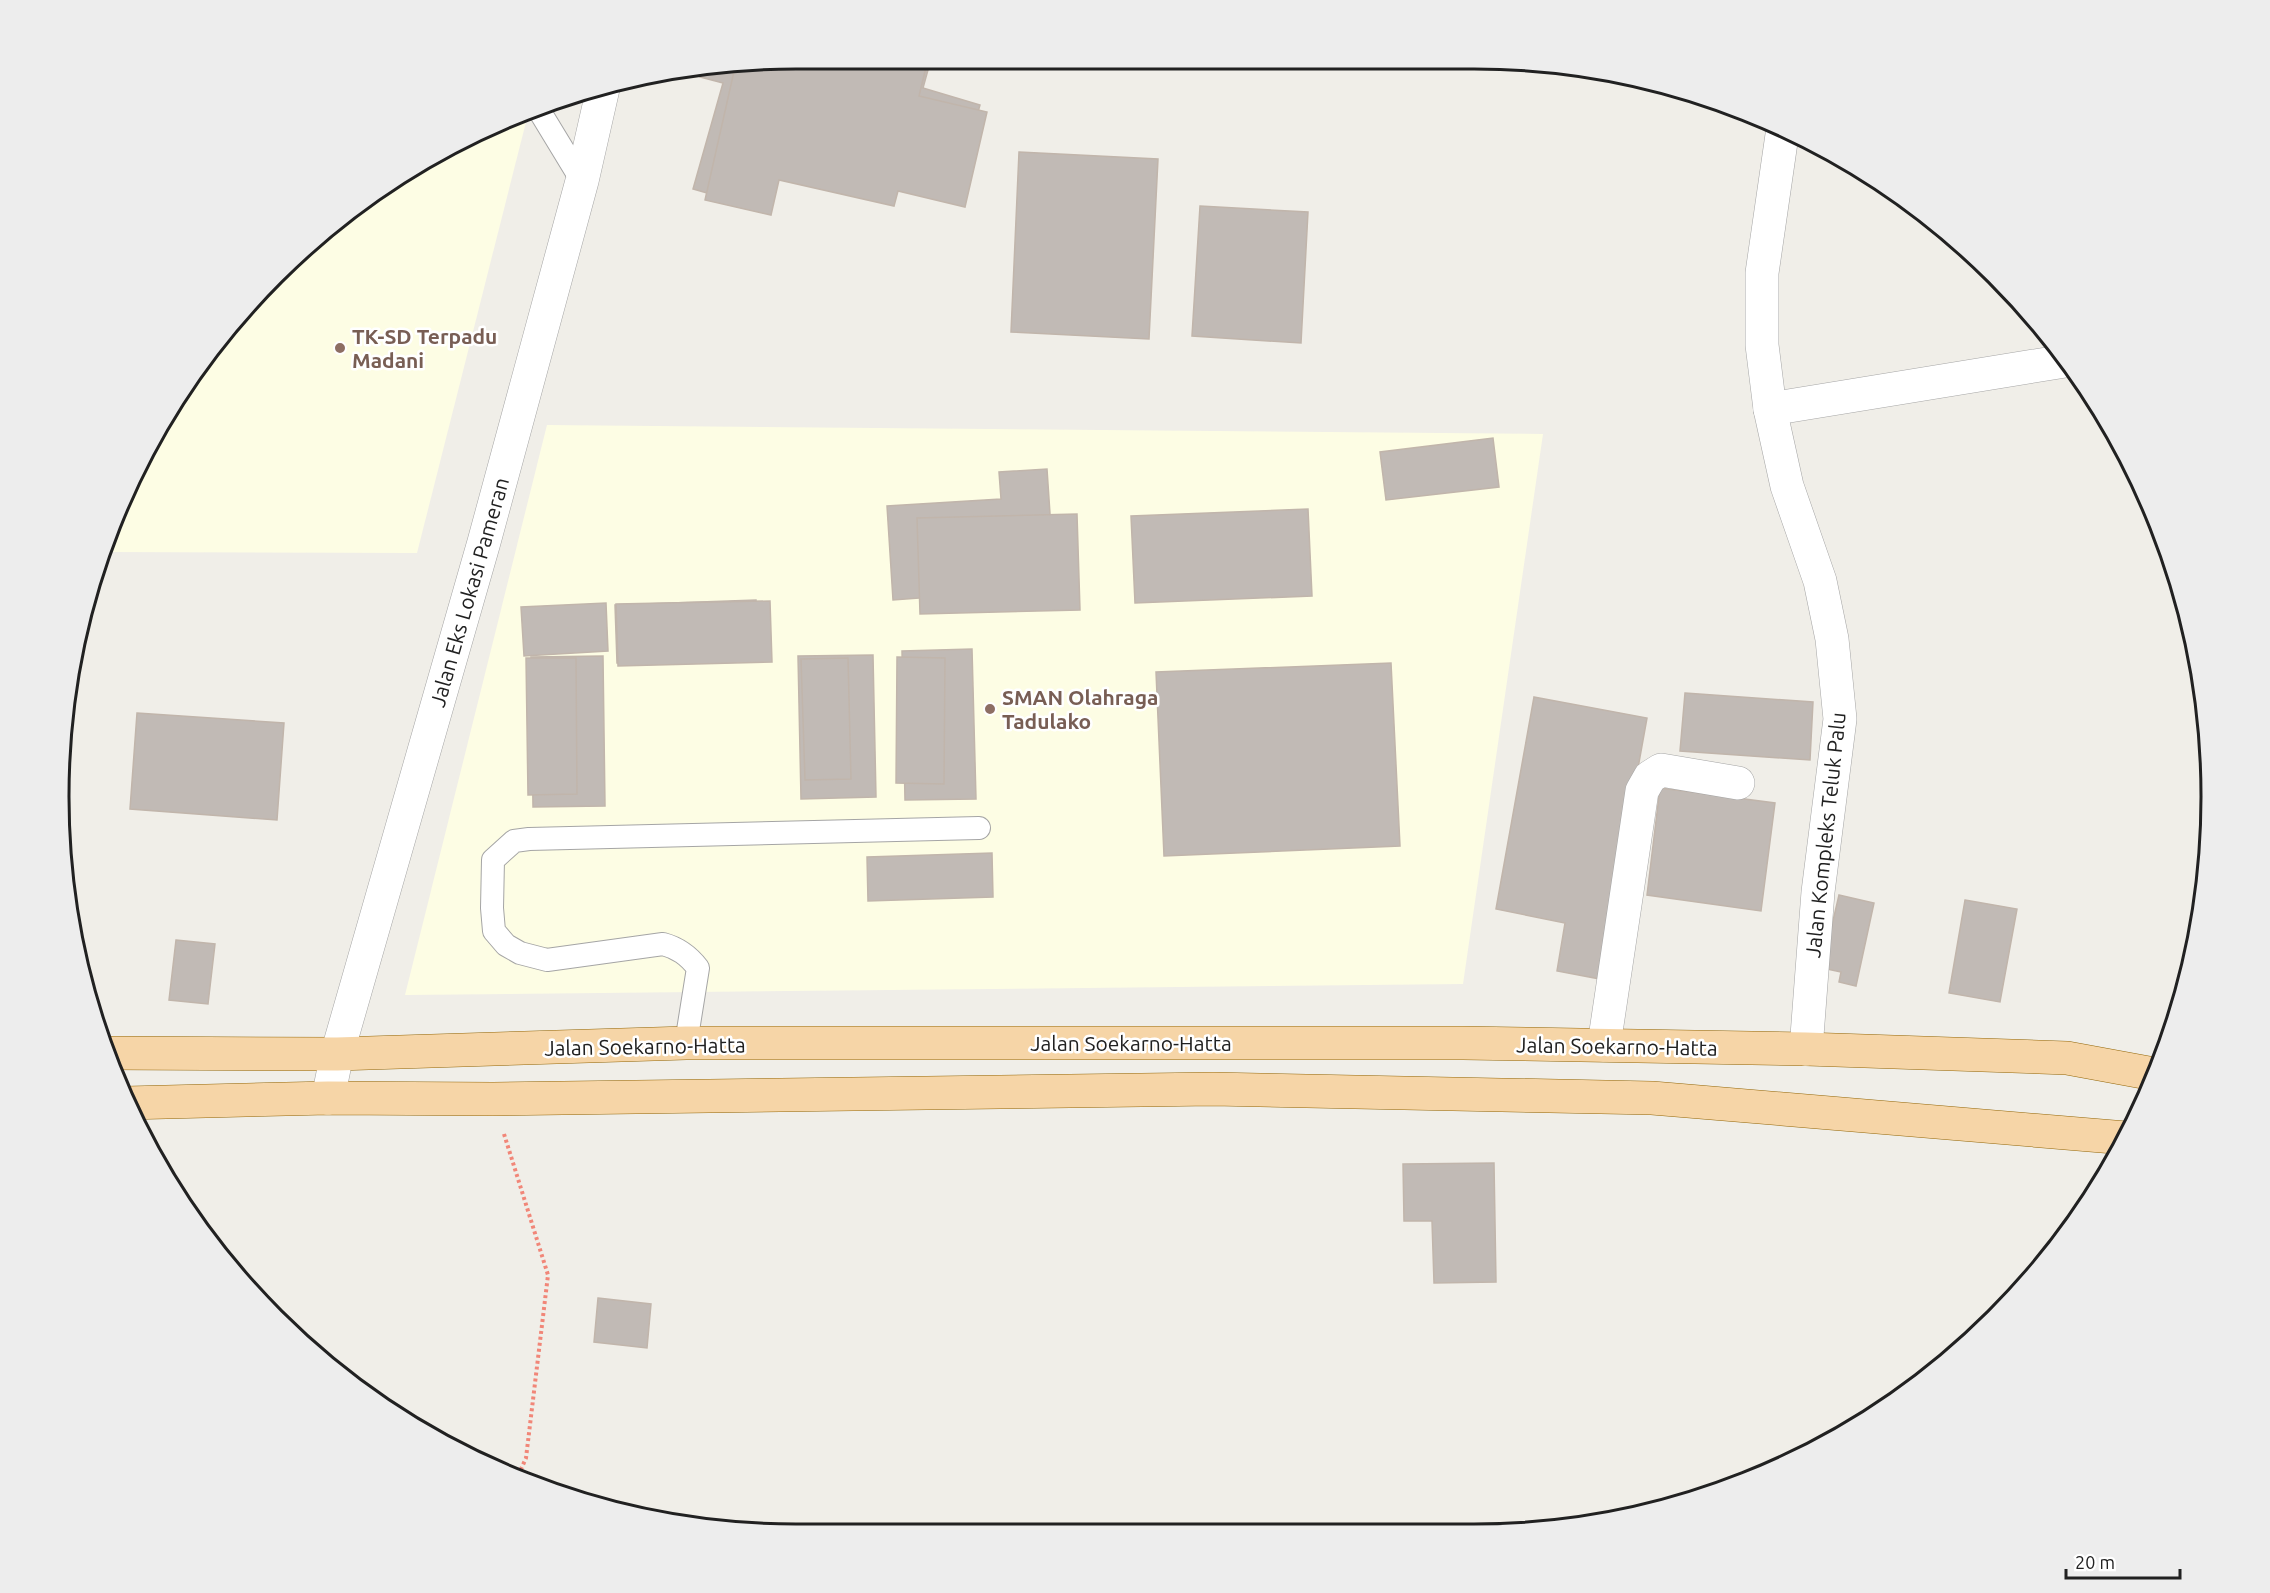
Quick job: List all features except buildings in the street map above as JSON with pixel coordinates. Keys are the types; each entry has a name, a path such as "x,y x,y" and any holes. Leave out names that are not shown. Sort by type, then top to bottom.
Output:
{"main road":[{"name":"Jalan Soekarno-Hatta","path":"116,1053 338,1054 686,1043 1604,1045 2067,1058 2147,1073"},
{"path":"137,1103 328,1098 493,1099 1213,1089 1640,1098 2116,1137"}],"street":[{"name":"Jalan Eks Lokasi Pameran","path":"328,1098 338,1054 484,542 582,181 601,96"},
{"name":"Jalan Kompleks Teluk Palu","path":"1781,137 1762,273 1762,345 1770,409 1787,486 1820,581 1832,639 1840,719 1818,892 1806,1049"},
{"path":"1770,409 2057,362"},
{"path":"1604,1045 1642,791 1650,777 1661,770 1738,783"}],"lane":[{"path":"542,115 582,181"},
{"path":"686,1043 698,968 690,958 676,948 663,944 547,960 520,953 506,945 494,931 493,860 514,841 529,839 980,828"}],"path":[{"path":"493,1099 548,1275 526,1458 521,1470"}],"shaded area":[{"name":"TK-SD Terpadu Madani","path":"526,121 417,553 112,552 124,518 166,433 219,354 282,282 354,219 392,192 433,166"},
{"name":"SMAN Olahraga Tadulako","path":"547,425 1543,434 1463,984 405,995"}],"place":[{"name":"TK-SD Terpadu Madani","path":"340,348"},
{"name":"SMAN Olahraga Tadulako","path":"990,709"}]}
